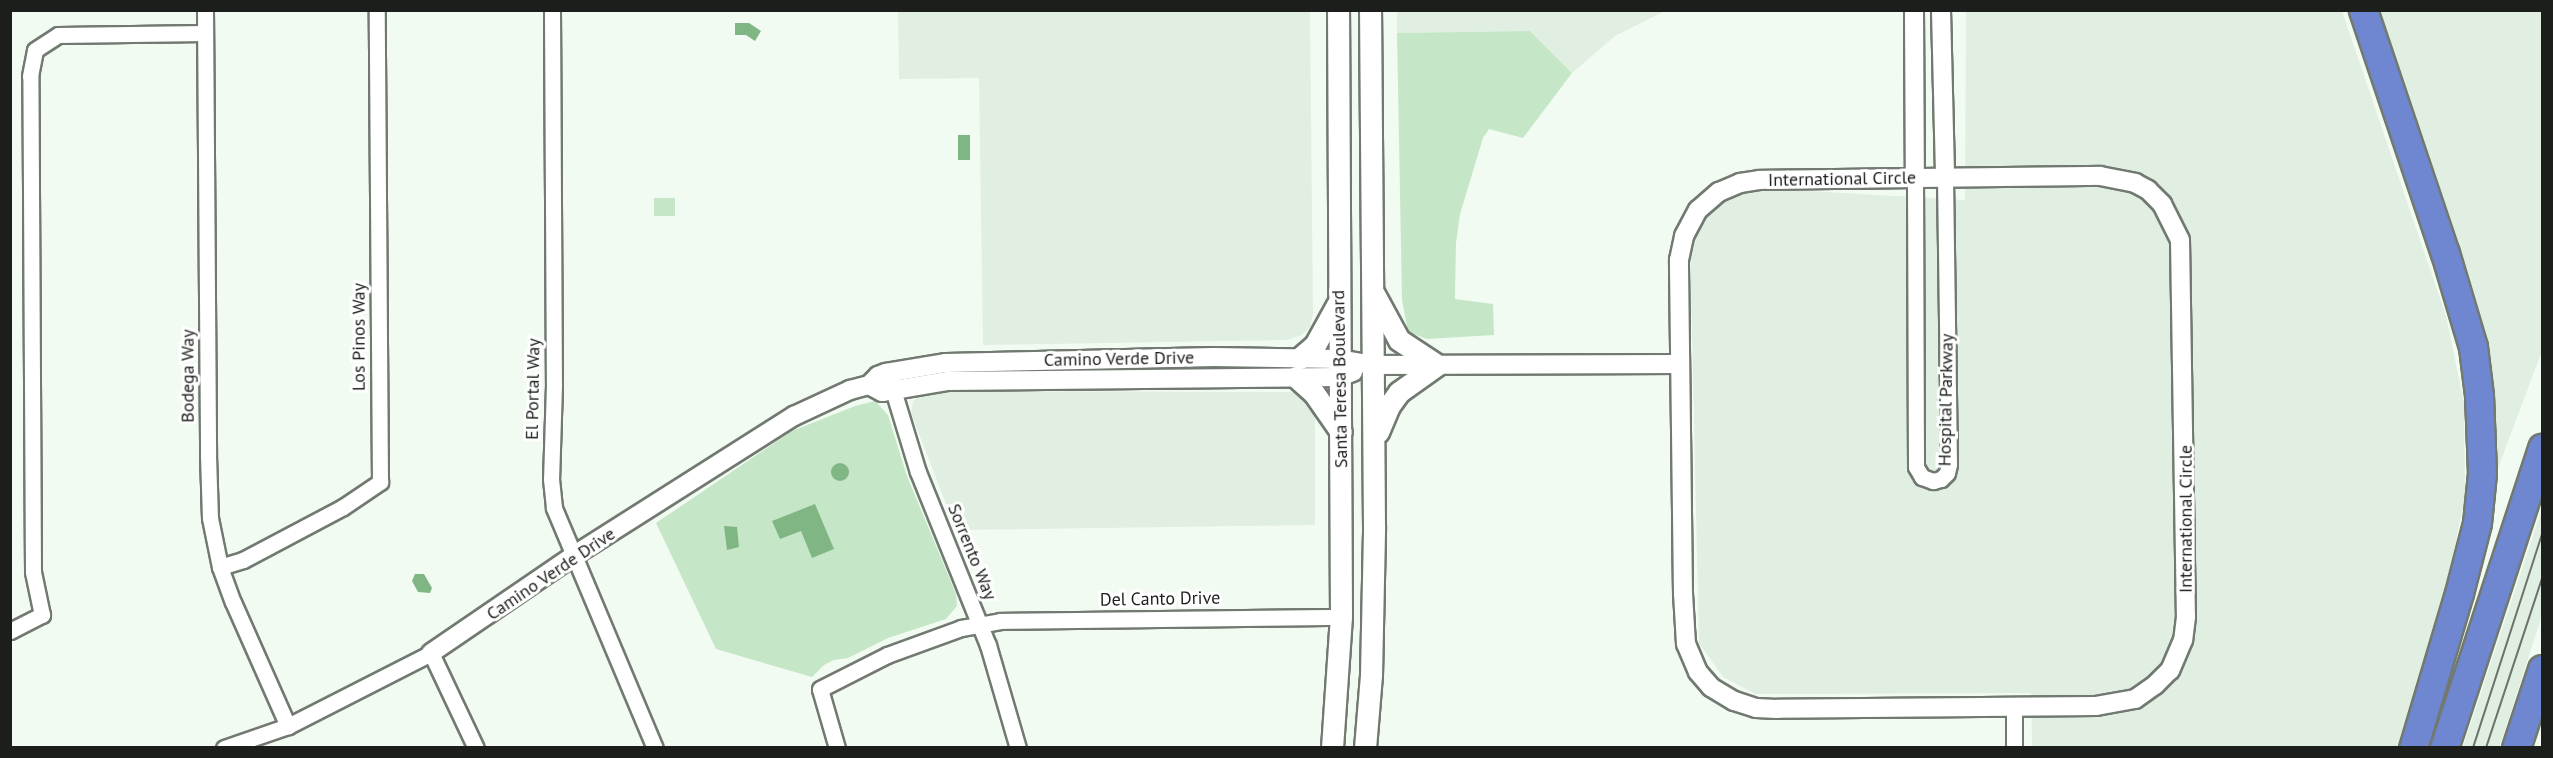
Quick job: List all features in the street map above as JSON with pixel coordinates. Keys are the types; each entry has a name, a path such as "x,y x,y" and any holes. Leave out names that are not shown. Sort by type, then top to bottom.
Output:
{"highway":[{"path":"2364,10 2448,263 2473,347 2479,395 2482,473 2477,523 2459,594 2413,747"},
{"path":"2444,747 2542,448"},
{"path":"2518,741 2542,669"},
{"path":"2518,741 2542,720"}],"main road":[{"name":"Santa Teresa Boulevard","path":"1332,747 1341,617 1338,10"},
{"name":"Santa Teresa Boulevard","path":"1365,747 1371,675 1374,440 1370,10"},
{"path":"1372,290 1399,340 1437,365 1399,392 1389,406 1374,440"},
{"path":"1339,302 1315,345 1298,368 1341,433"}],"street":[{"name":"Bodega Way","path":"205,10 210,518 220,567 288,726"},
{"name":"Los Pinos Way","path":"220,567 243,560 343,507 380,482 377,10"},
{"name":"El Portal Way","path":"552,10 554,385 551,479 554,508 655,747"},
{"name":"Hospital Parkway","path":"1914,10 1916,467 1922,477 1933,481 1941,479 1947,473 1949,464 1941,10"},
{"path":"10,631 42,615 33,572 30,76 35,50 58,35 205,33"},
{"name":"International Circle","path":"2100,176 2135,183 2148,190 2163,204 2180,240 2187,594 2183,640 2178,656 2170,670 2155,685 2135,699 2097,706 1777,709 1756,708 1734,701 1711,687 1690,656 1683,621 1679,260 1684,236 1698,210 1719,192 1740,183 1759,180 1945,178 2100,176"},
{"name":"Camino Verde Drive","path":"224,747 288,726 431,653 573,556 794,416 850,390 869,385 878,376 890,382 1339,368 1373,365 1679,364"},
{"name":"Sorrento Way","path":"890,382 918,472 980,625 1018,747"},
{"name":"Del Canto Drive","path":"837,747 820,689 887,655 961,628 1000,621 1341,617"},
{"path":"431,653 476,747"},
{"path":"2014,707 2014,747"}],"shaded area":[{"path":"898,11 1310,11 1313,314 1310,327 1302,335 1287,340 983,345 979,78 899,79"},
{"path":"1397,11 1665,11 1615,36 1572,73 1530,31 1397,33"},
{"path":"1966,11 2342,11 2446,316 2464,403 2465,498 2450,568 2399,747 2032,747 2031,693 1755,694 1723,677 1699,643 1690,241 1710,207 1755,188 1965,200"},
{"path":"2376,11 2542,11 2542,351 2497,471 2488,353"},
{"path":"735,23 749,23 761,31 755,41 746,35 735,35"},
{"path":"1530,31 1572,73 1523,138 1489,129 1483,138 1460,214 1456,243 1455,299 1493,304 1494,335 1427,339 1408,332 1402,300 1397,33"},
{"path":"958,135 970,135 970,160 958,160"},
{"path":"654,198 675,198 675,216 654,216"},
{"path":"928,391 1290,392 1299,394 1312,407 1315,418 1315,525 956,530 911,413 913,401"},
{"path":"875,401 888,415 907,476 956,594 957,606 946,619 888,638 848,658 834,660 824,665 812,677 716,649 656,523 792,431 855,406"},
{"path":"840,463 846,466 849,472 846,478 840,481 834,478 831,472 834,466"},
{"path":"815,504 834,549 812,558 801,531 780,539 772,521"},
{"path":"2542,509 2542,615 2506,727 2499,747 2463,747"},
{"path":"724,526 737,527 739,547 727,550"},
{"path":"415,574 424,574 432,588 430,593 418,592 412,581"}],"tram line":[{"path":"2473,748 2542,534"},
{"path":"2486,748 2542,579"}]}
